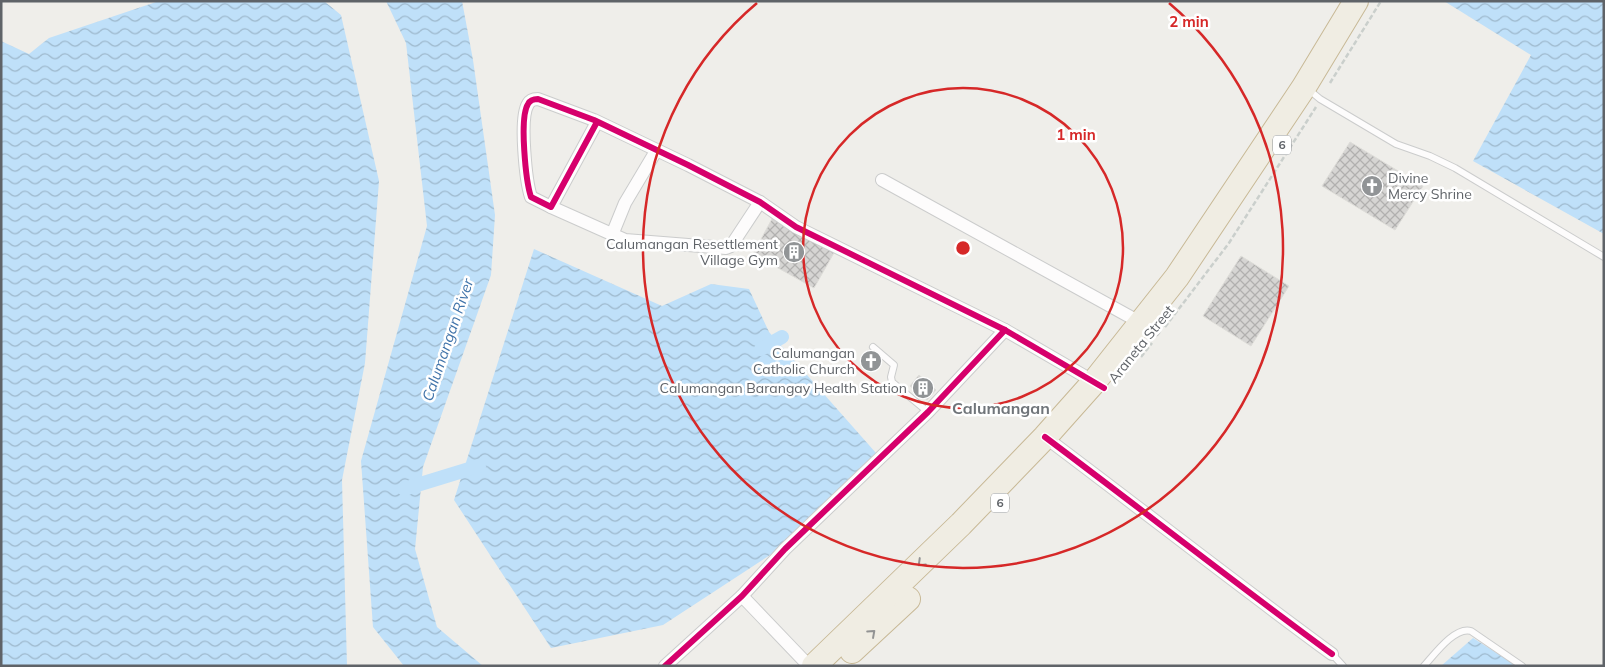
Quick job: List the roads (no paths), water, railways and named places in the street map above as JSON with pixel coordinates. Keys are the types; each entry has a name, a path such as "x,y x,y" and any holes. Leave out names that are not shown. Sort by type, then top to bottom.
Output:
{"highway":[{"path":"814,666 961,524 1058,447 1099,385 1153,331 1177,277 1312,93 1356,1"},
{"name":"Araneta Street","path":"1153,331 1230,225 1371,1"},
{"name":"6","path":"836,666 920,587 1058,447"}],"street":[{"path":"760,202 731,246 726,248 636,242 612,235 531,198 524,149 525,112 528,103 533,99 538,99 597,122 688,165 760,202 796,227 1005,330 1099,385"},
{"path":"551,207 597,122"},
{"path":"612,235 625,203 656,151"},
{"path":"882,180 1153,331"},
{"path":"665,666 742,596 785,549 928,412 1005,330"},
{"path":"1058,447 1139,506 1223,574 1332,654"},
{"path":"742,596 809,666"}],"lane":[{"path":"1312,93 1396,144 1455,168 1604,257"},
{"path":"873,347 894,365 891,377 892,382 928,412"},
{"path":"1424,666 1454,634 1464,630 1471,631 1522,666"},
{"path":"1332,654 1343,666"}],"water":[{"path":"159,1 324,1 341,15 379,181 365,363 342,480 347,666 1,666 1,41 29,54 49,38"},
{"name":"Calumangan River","path":"386,1 462,1 473,60 495,215 491,275 423,467 415,549 437,627 483,666 404,666 373,627 361,461 427,226 406,43"},
{"path":"1444,1 1604,1 1604,234 1473,161 1531,55"},
{"path":"534,249 662,306 711,284 749,289 769,332 876,453 773,553 663,625 551,648 454,500"},
{"path":"1473,638 1517,666 1441,666"}],"waterway":[{"path":"761,349 782,337"},
{"path":"404,489 479,466"}],"place":[{"name":"Divine Mercy Shrine","path":"1372,186"},
{"name":"Calumangan Resettlement Village Gym","path":"794,252"},
{"name":"Calumangan Catholic Church","path":"871,361"},
{"name":"Calumangan Barangay Health Station","path":"923,388"}],"district":[{"name":"Calumangan","path":"1001,408"}]}
